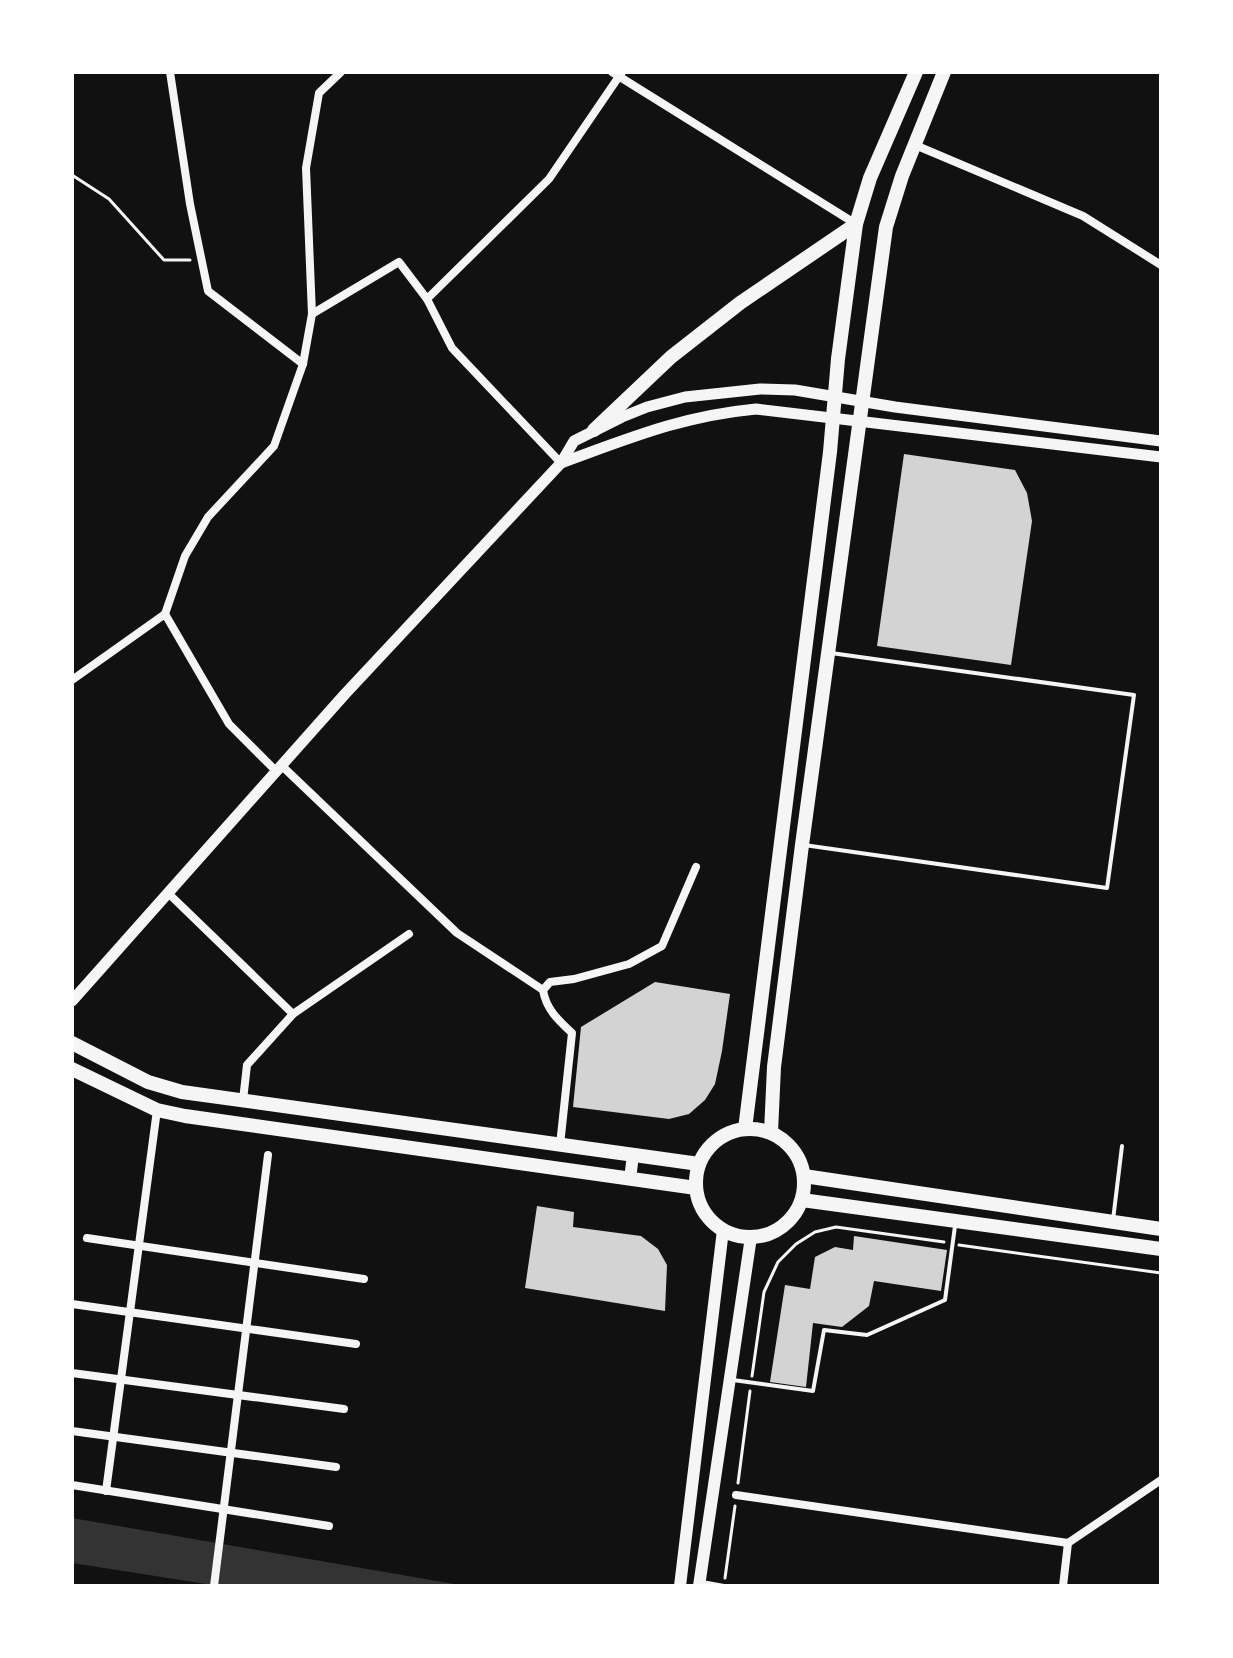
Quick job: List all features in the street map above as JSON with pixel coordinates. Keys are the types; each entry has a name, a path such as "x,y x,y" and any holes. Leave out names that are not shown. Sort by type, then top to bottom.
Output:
{"main road":[{"path":"745,1129 856,224 870,178 916,72"},
{"path":"771,1132 774,1067 802,845 886,227 891,205 944,72"},
{"path":"594,430 671,357 740,303 856,224"},
{"path":"72,1043 148,1082 182,1092 699,1164"},
{"path":"753,1064 774,1067"},
{"path":"72,1069 157,1110 696,1188"},
{"path":"745,1129 771,1132 793,1150 804,1176 802,1200 794,1215 782,1227 768,1234 751,1237 723,1230 707,1216 699,1203 696,1188 699,1164 706,1151 730,1132 745,1129"},
{"path":"630,1179 633,1155"},
{"path":"804,1176 1161,1229"},
{"path":"899,1213 903,1190"},
{"path":"802,1200 1161,1249"},
{"path":"680,1582 723,1230"},
{"path":"699,1584 751,1237"},
{"path":"711,1329 737,1333"}],"street":[{"path":"170,72 208,291 303,364"},
{"path":"72,680 165,614 185,556 208,517 274,446 303,364 312,314 306,168 319,93 341,72"},
{"path":"427,299 549,179 618,73 856,224"},
{"path":"915,145 1083,216 1161,265"},
{"path":"312,314 399,262 427,299 452,348 561,463"},
{"path":"72,1001 278,768 561,463 574,441 594,430 647,407 685,397 760,389 795,390 1161,441"},
{"path":"561,463 656,428 726,412 756,409 1161,457"},
{"path":"165,614 229,724 457,933 543,990 545,1003 557,1020 572,1033 560,1145"},
{"path":"543,990 550,982 574,979 629,964 662,946 696,867"},
{"path":"168,893 293,1014"},
{"path":"243,1100 247,1065 293,1014 409,934"},
{"path":"106,1491 157,1110"},
{"path":"214,1584 268,1155"},
{"path":"87,1238 364,1279"},
{"path":"72,1304 356,1344"},
{"path":"72,1373 344,1409"},
{"path":"72,1431 336,1467"},
{"path":"736,1495 1068,1543 1161,1480"},
{"path":"72,1485 329,1526"},
{"path":"1063,1586 1068,1543"}],"lane":[{"path":"802,845 1107,888 1134,695 828,653"},
{"path":"1113,1222 1122,1146"},
{"path":"730,1379 813,1391 824,1330 867,1335 945,1300 956,1221"},
{"path":"699,1584 724,1586"}],"path":[{"path":"72,175 109,199 164,260 201,260"}],"shaded area":[{"path":"72,1518 466,1586 219,1586 72,1563"}],"building":[{"path":"904,454 1015,470 1027,493 1032,521 1011,665 877,646"},
{"path":"655,982 730,994 715,1084 705,1100 689,1114 669,1119 573,1107 581,1027"},
{"path":"537,1206 574,1212 573,1227 641,1236 658,1249 667,1265 665,1311 525,1288"},
{"path":"854,1236 947,1250 941,1291 874,1281 869,1306 842,1327 813,1323 806,1387 770,1382 785,1285 810,1289 815,1257 835,1247 853,1250"}]}
